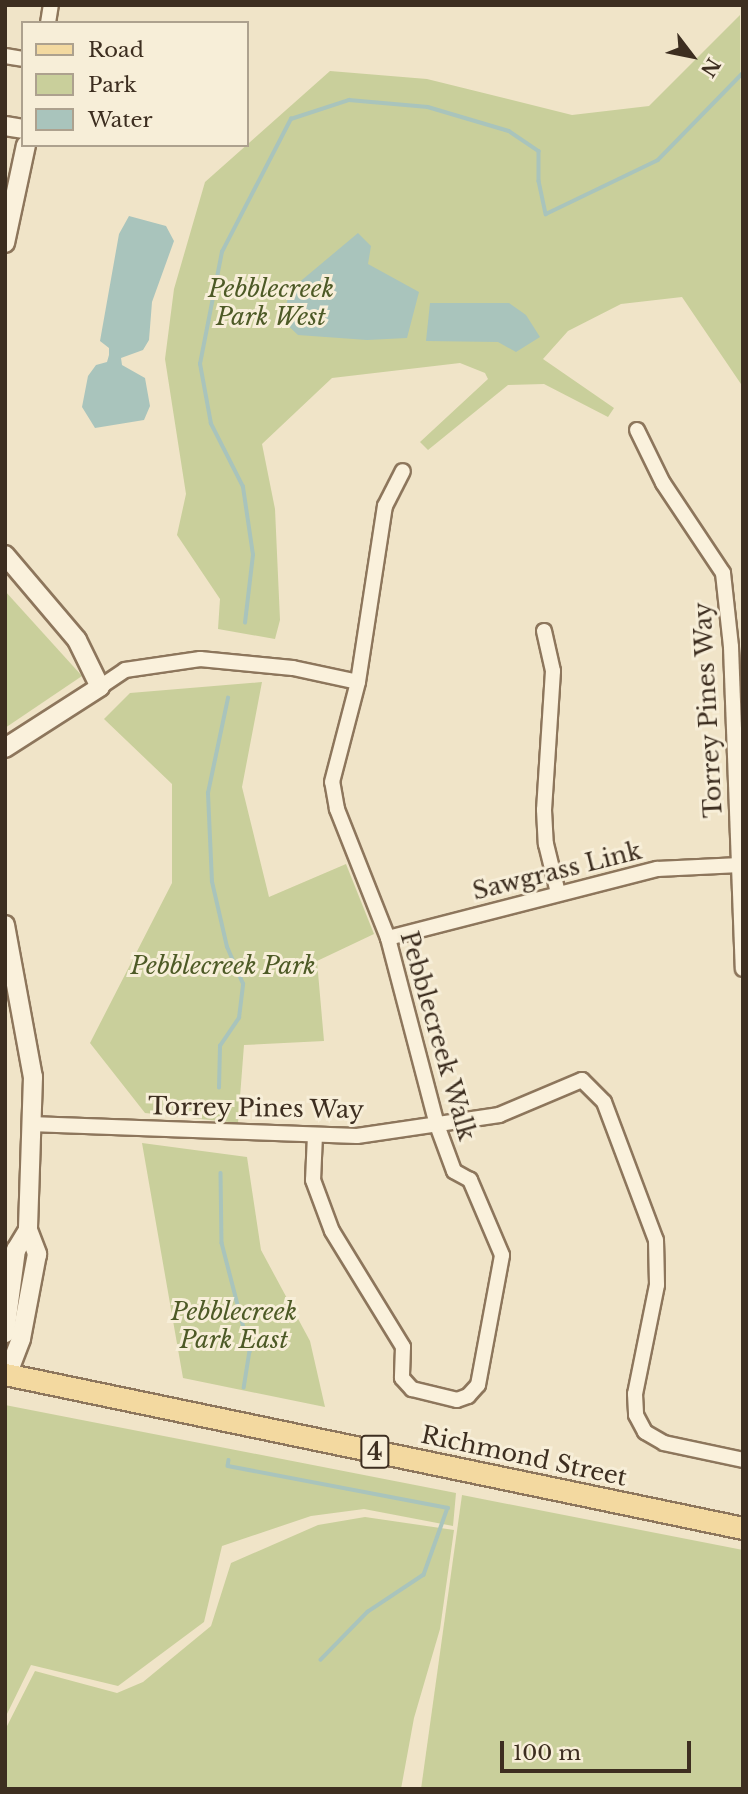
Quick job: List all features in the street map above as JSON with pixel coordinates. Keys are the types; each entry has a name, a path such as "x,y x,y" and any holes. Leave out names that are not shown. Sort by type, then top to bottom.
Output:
{"main road":[{"name":"Richmond Street","path":"6,1375 743,1528"}],"street":[{"path":"5,243 26,147"},
{"name":"Torrey Pines Way","path":"637,430 663,482 723,573 732,647 732,742 743,969"},
{"name":"Pebblecreek Walk","path":"315,1135 313,1180 332,1231 403,1347 402,1378 412,1390 457,1401 478,1385 502,1255 470,1180 454,1171 438,1125 388,938 337,810 332,782 358,682 385,506 403,471"},
{"path":"5,555 77,640 100,687"},
{"path":"544,631 554,671 544,810 546,844 558,893"},
{"path":"5,747 125,670 200,659 293,668 358,682"},
{"name":"Sawgrass Link","path":"388,938 657,869 740,865"},
{"path":"5,925 33,1077 28,1230 37,1254 21,1339 6,1375"},
{"name":"Torrey Pines Way","path":"30,1124 357,1136 499,1115 568,1083 582,1080 596,1089 656,1240 657,1285 635,1394 636,1415 645,1432 664,1443 743,1460"},
{"path":"5,1333 16,1250 28,1230"},
{"path":"5,1343 6,1375"}],"green space":[{"name":"Pebblecreek Park West","path":"740,15 743,387 682,297 621,304 568,331 543,359 614,408 608,417 544,384 508,385 428,450 420,442 488,379 485,373 460,363 332,378 262,444 275,509 280,620 275,639 218,629 220,599 177,535 186,494 165,359 174,289 205,182 244,147 248,147 248,144 330,71 427,79 572,115 649,106"},
{"path":"5,591 82,676 5,728"},
{"name":"Pebblecreek Park","path":"262,682 242,787 269,897 346,864 374,934 317,961 324,1041 244,1045 238,1123 145,1113 90,1043 172,883 172,784 104,719 130,693"},
{"name":"Pebblecreek Park East","path":"142,1143 247,1157 261,1250 310,1341 325,1407 183,1378"},
{"path":"5,1405 456,1493 453,1526 364,1509 311,1516 222,1546 204,1622 118,1686 31,1665 5,1718"},
{"path":"462,1495 743,1550 743,1789 421,1789"},
{"path":"365,1517 454,1530 440,1629 414,1718 401,1789 5,1789 5,1730 35,1671 117,1693 143,1682 211,1626 231,1563 318,1525"}],"water":[{"path":"129,216 166,226 174,241 152,302 149,340 143,350 121,358 122,365 145,378 150,406 144,420 95,428 82,407 88,376 96,365 107,362 109,355 109,348 100,341 119,234"},
{"path":"358,233 371,246 368,264 419,292 407,338 367,340 298,335 282,320 290,290"},
{"path":"430,303 509,303 526,315 540,337 516,352 498,342 426,341"}],"waterway":[{"path":"245,623 253,555 243,487 211,424 200,364 222,252 291,119 349,100 428,107 509,131 539,151 539,181 546,214 658,160 743,73"},
{"path":"219,1088 220,1046 239,1018 243,984 227,947 212,882 208,793 228,698"},
{"path":"221,1173 222,1243 250,1351 244,1388"},
{"path":"229,1460 228,1466 448,1508 424,1575 368,1612 321,1660"}]}
